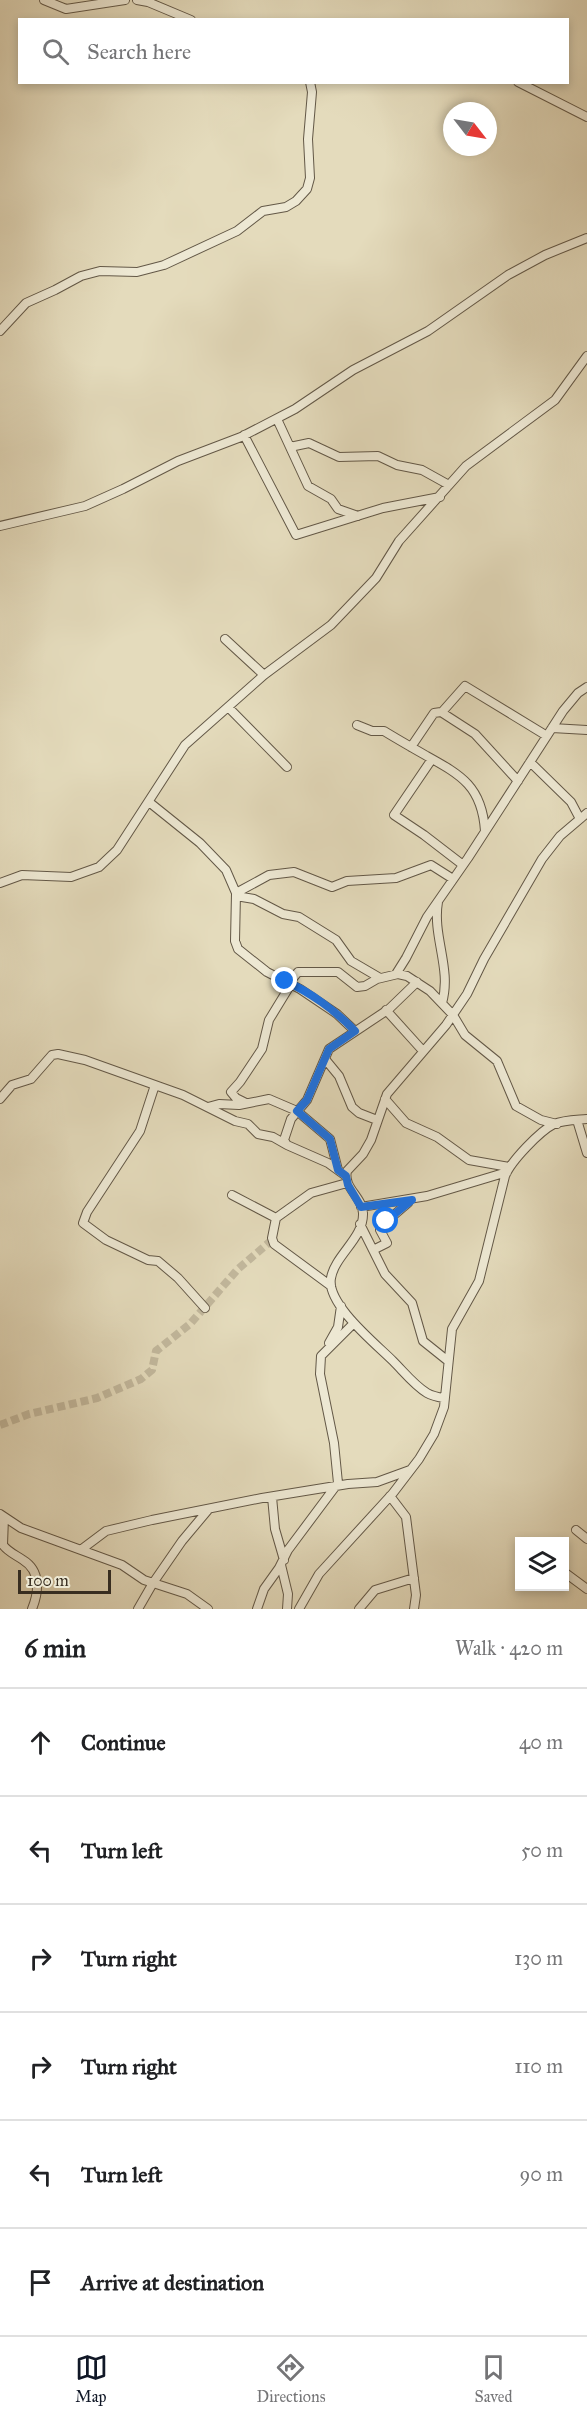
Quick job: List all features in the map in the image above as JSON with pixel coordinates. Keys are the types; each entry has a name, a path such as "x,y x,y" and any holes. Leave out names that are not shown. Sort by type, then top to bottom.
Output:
{"street":[{"path":"44,0 66,9 125,0"},
{"path":"137,0 146,1 186,18"},
{"path":"0,331 26,303 81,276 100,271 129,273 146,271 164,265 237,231 263,211 286,207 296,201 307,189 310,178 308,139 312,92 310,84"},
{"path":"522,84 587,117"},
{"path":"0,526 84,506 178,461 244,435 277,419 353,370 428,331 508,275 545,255 587,237"},
{"path":"0,883 22,875 71,877 99,867 117,850 185,745 264,675 331,625 376,578 399,541 449,485 478,456 499,444 555,400 587,356"},
{"path":"277,419 308,486 331,499 338,509 359,516"},
{"path":"244,435 296,535 404,503 440,497"},
{"path":"290,447 309,442 339,457 378,456 397,465 422,470 449,485"},
{"path":"225,639 264,675"},
{"path":"442,712 465,686 546,736"},
{"path":"396,974 439,898 463,865 546,736 571,700 587,687"},
{"path":"228,707 287,767"},
{"path":"411,747 435,712 442,712 475,734 518,781"},
{"path":"357,725 372,731 381,730 446,765 475,792 483,810 485,831"},
{"path":"552,728 587,730"},
{"path":"432,759 394,815 463,865"},
{"path":"530,762 571,802 580,819"},
{"path":"148,802 181,826 226,870 236,895 237,946 267,972 337,1014 355,1031"},
{"path":"347,1179 348,1168 368,1146 385,1099 453,1015 467,994 484,959 542,859 560,836 587,813"},
{"path":"236,895 269,875 294,872 332,887 351,881 396,878 431,865 453,879"},
{"path":"236,895 254,899 283,914 299,917 336,940 351,961 380,978"},
{"path":"439,898 436,919 446,980 442,1003"},
{"path":"248,1103 236,1098 231,1092 262,1049 273,1012 298,972 338,972 353,986 360,987 396,974 407,976 435,995 453,1015 465,1035 497,1061 516,1106 541,1120 557,1124"},
{"path":"287,1145 284,1140 288,1125 307,1100 331,1048 386,1010 417,982"},
{"path":"386,1010 423,1052"},
{"path":"0,1100 12,1085 28,1081 52,1055 85,1060 154,1085 248,1124 258,1134 273,1137 338,1170 347,1179 361,1207 360,1224 354,1240 335,1268 331,1286"},
{"path":"325,1059 339,1077 352,1107 359,1113 377,1120"},
{"path":"154,1085 140,1131 87,1212 83,1223 106,1240 149,1260 158,1261 205,1308"},
{"path":"208,1107 271,1099 297,1111 330,1139 338,1170"},
{"path":"385,1099 404,1121 437,1137 469,1160 508,1169"},
{"path":"361,1207 412,1200 475,1183 508,1169 539,1136 557,1124 587,1119"},
{"path":"577,1120 587,1153"},
{"path":"299,1609 319,1575 390,1496 434,1434 443,1413 454,1323 479,1281 508,1169"},
{"path":"347,1179 311,1193 276,1218 272,1238 274,1244 331,1286 341,1306 354,1323 421,1389 431,1395 444,1398"},
{"path":"232,1195 276,1218"},
{"path":"373,1250 387,1243 381,1232 381,1226 412,1200"},
{"path":"360,1224 386,1274 414,1307 423,1341 448,1361"},
{"path":"256,1609 264,1589 283,1563 289,1547 336,1486 337,1462 320,1374 320,1359 338,1327 341,1306"},
{"path":"324,1352 354,1323"},
{"path":"82,1549 106,1532 168,1516 336,1486 384,1480 411,1469"},
{"path":"390,1496 406,1517 416,1595 414,1609"},
{"path":"272,1497 275,1529 288,1594 287,1609"},
{"path":"138,1609 182,1541 208,1510"},
{"path":"32,1609 37,1592 36,1574 29,1564 3,1545 2,1516 36,1534 127,1567 144,1580 187,1594 208,1609"},
{"path":"576,1530 587,1539"},
{"path":"569,1576 587,1589"},
{"path":"359,1609 375,1590 414,1578"}],"tunnel":[{"path":"0,1425 29,1414 97,1398 141,1379 152,1370 156,1351 190,1324 238,1269 272,1240"}],"route":[{"path":"285,981 337,1014 355,1031 329,1049 307,1100 297,1111 330,1139 338,1170 346,1176 348,1185 361,1207 412,1200 386,1221"}]}
